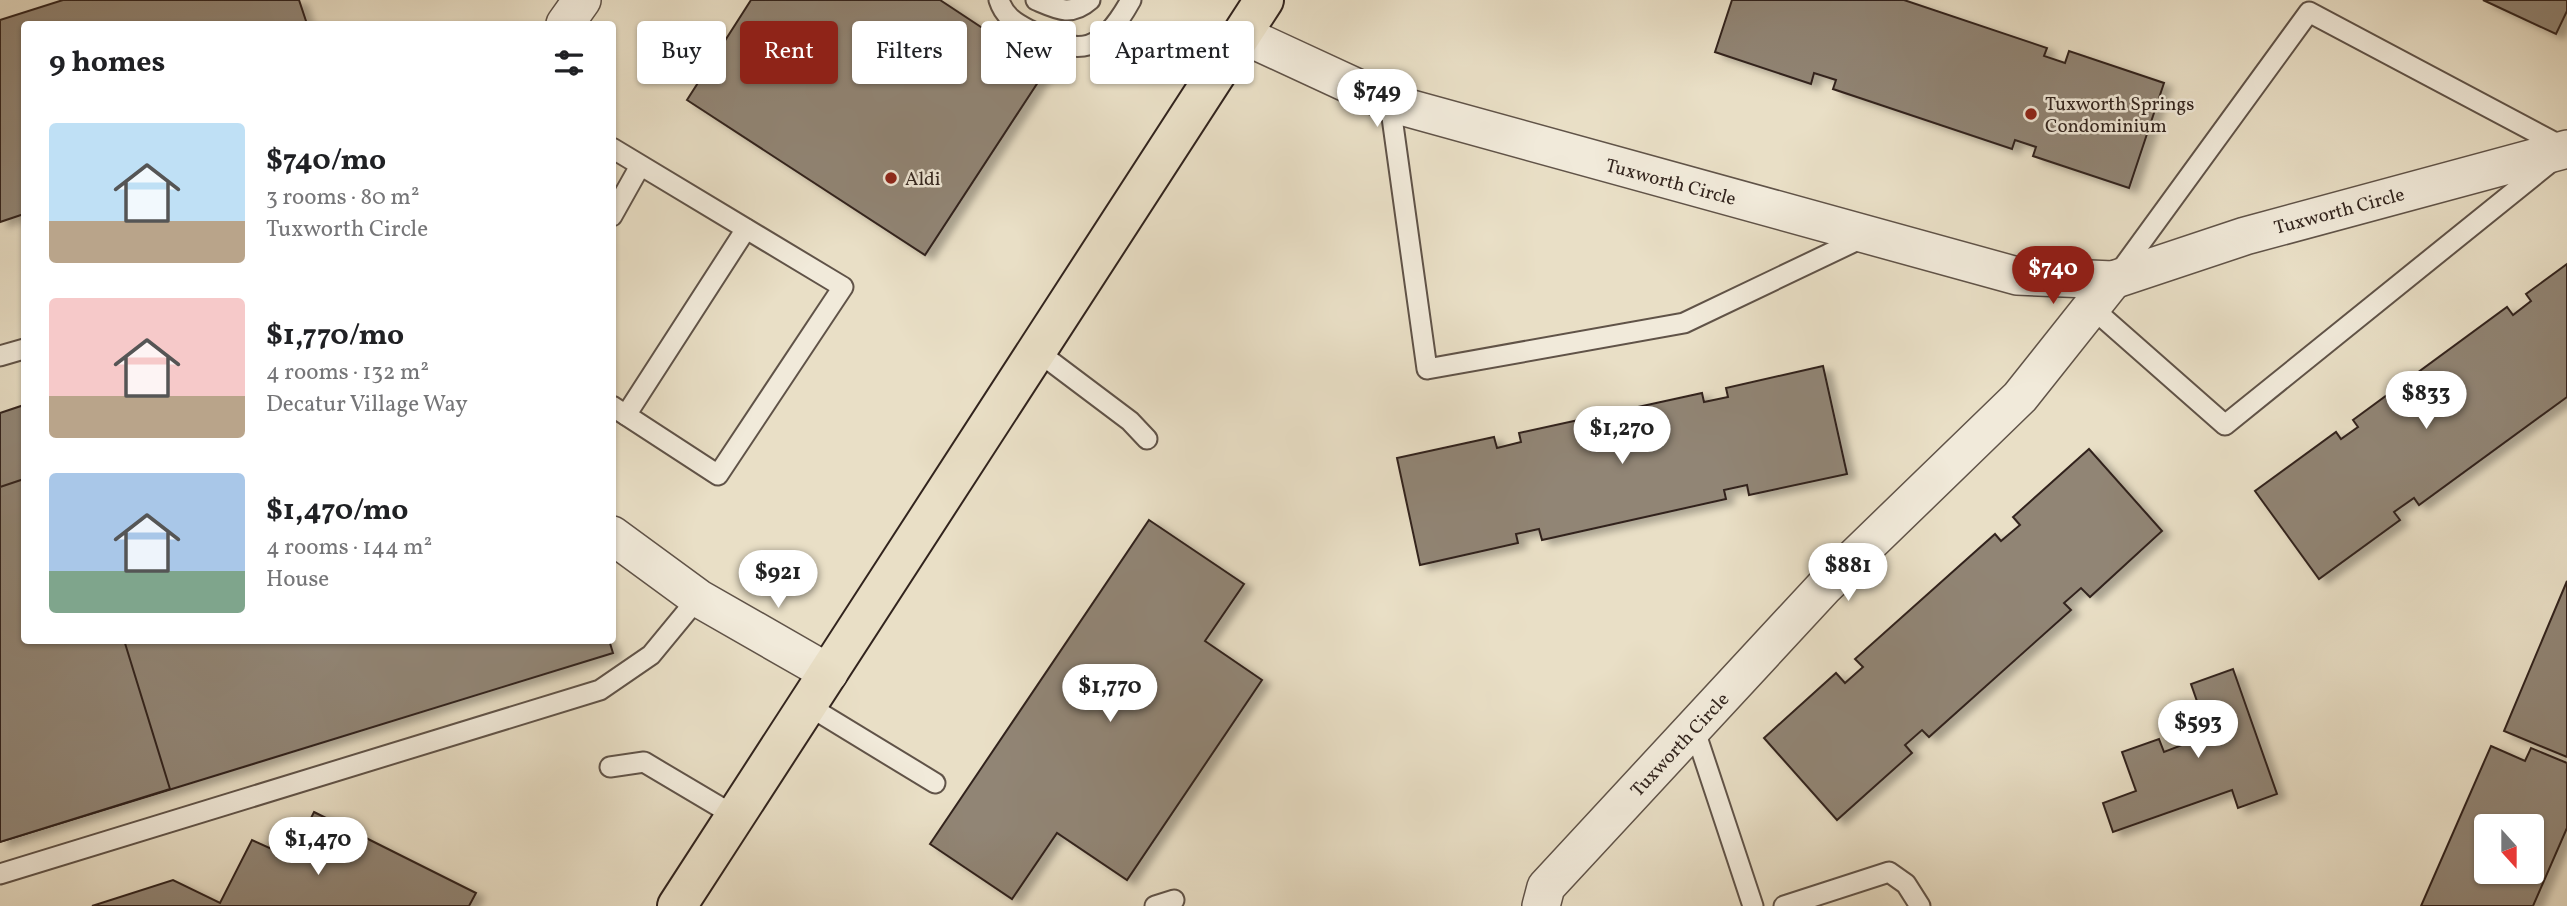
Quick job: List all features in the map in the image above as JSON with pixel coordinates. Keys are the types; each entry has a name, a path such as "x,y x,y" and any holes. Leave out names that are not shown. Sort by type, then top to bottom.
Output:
{"highway":[{"path":"1251,21 1264,0"},
{"path":"677,906 1211,84"}],"street":[{"path":"567,21 582,0"},
{"name":"Tuxworth Circle","path":"1254,40 1390,103 2017,276 2102,294"},
{"name":"Tuxworth Circle","path":"1541,906 1546,887 1824,587 2020,397 2102,294 2245,236 2567,149"},
{"path":"616,538 698,598 829,673"}],"lane":[{"path":"999,0 1003,11 1015,23 1064,47 1080,48 1107,33 1131,0"},
{"path":"1036,0 1066,11 1076,11 1090,0"},
{"path":"2309,12 2567,149 2225,425 2102,294 2309,12"},
{"path":"1390,103 1427,369 1684,323 1868,235"},
{"path":"616,151 843,286 718,475 619,411 746,229"},
{"path":"616,209 640,166"},
{"path":"0,356 21,350"},
{"path":"1037,351 1130,421 1147,439"},
{"path":"0,874 600,690 651,655 698,598"},
{"path":"807,705 935,783"},
{"path":"1694,728 1753,906"},
{"path":"610,767 644,762 735,816"},
{"path":"1784,906 1889,872 1906,884 1920,906"},
{"path":"1155,906 1174,900"}],"building":[{"path":"63,0 299,0 306,21 21,21 21,215 0,222 0,20"},
{"name":"Aldi","path":"751,0 940,0 981,27 981,84 1037,84 925,255 687,100 697,84 726,84 726,39"},
{"name":"Tuxworth Springs Condominium","path":"1732,0 1904,0 2047,48 2044,56 2065,63 2069,51 2164,83 2129,188 2033,156 2036,147 2015,140 2012,149 1833,89 1836,80 1814,73 1811,84 1715,52"},
{"path":"2483,0 2567,0 2567,11 2556,34"},
{"path":"2567,264 2567,397 2419,505 2414,498 2394,512 2400,520 2319,579 2255,491 2336,432 2341,439 2358,427 2353,420 2507,307 2513,315 2531,301 2526,294"},
{"path":"1823,366 1847,474 1749,495 1747,485 1724,490 1726,499 1542,540 1539,529 1516,534 1518,543 1420,565 1397,458 1494,437 1497,448 1521,442 1519,433 1702,393 1704,402 1728,397 1726,388"},
{"path":"21,406 21,644 610,644 613,653 0,842 0,413"},
{"path":"2089,449 2162,531 2090,597 2081,588 2064,603 2071,610 1929,737 1922,730 1905,745 1912,753 1837,820 1764,738 1836,673 1845,683 1863,667 1855,659 1995,534 2001,541 2020,525 2013,517"},
{"path":"21,480 21,644 125,644 170,789 0,842 0,487"},
{"path":"1149,520 1244,584 1205,641 1262,680 1127,880 1057,833 1012,899 930,844"},
{"path":"2567,581 2567,757 2504,731"},
{"path":"2233,669 2277,794 2238,808 2232,790 2113,832 2103,803 2136,791 2122,752 2159,739 2164,752 2190,742 2180,714 2199,707 2191,684"},
{"path":"2491,746 2525,761 2531,748 2567,763 2567,828 2544,881 2544,814 2474,814 2474,884 2543,884 2533,906 2421,906"},
{"path":"314,812 476,893 469,906 92,906 173,880 220,903 252,840 276,851 280,843 295,850"}],"place":[{"name":"Tuxworth Springs Condominium","path":"2031,114"},
{"name":"Aldi","path":"891,178"}]}
